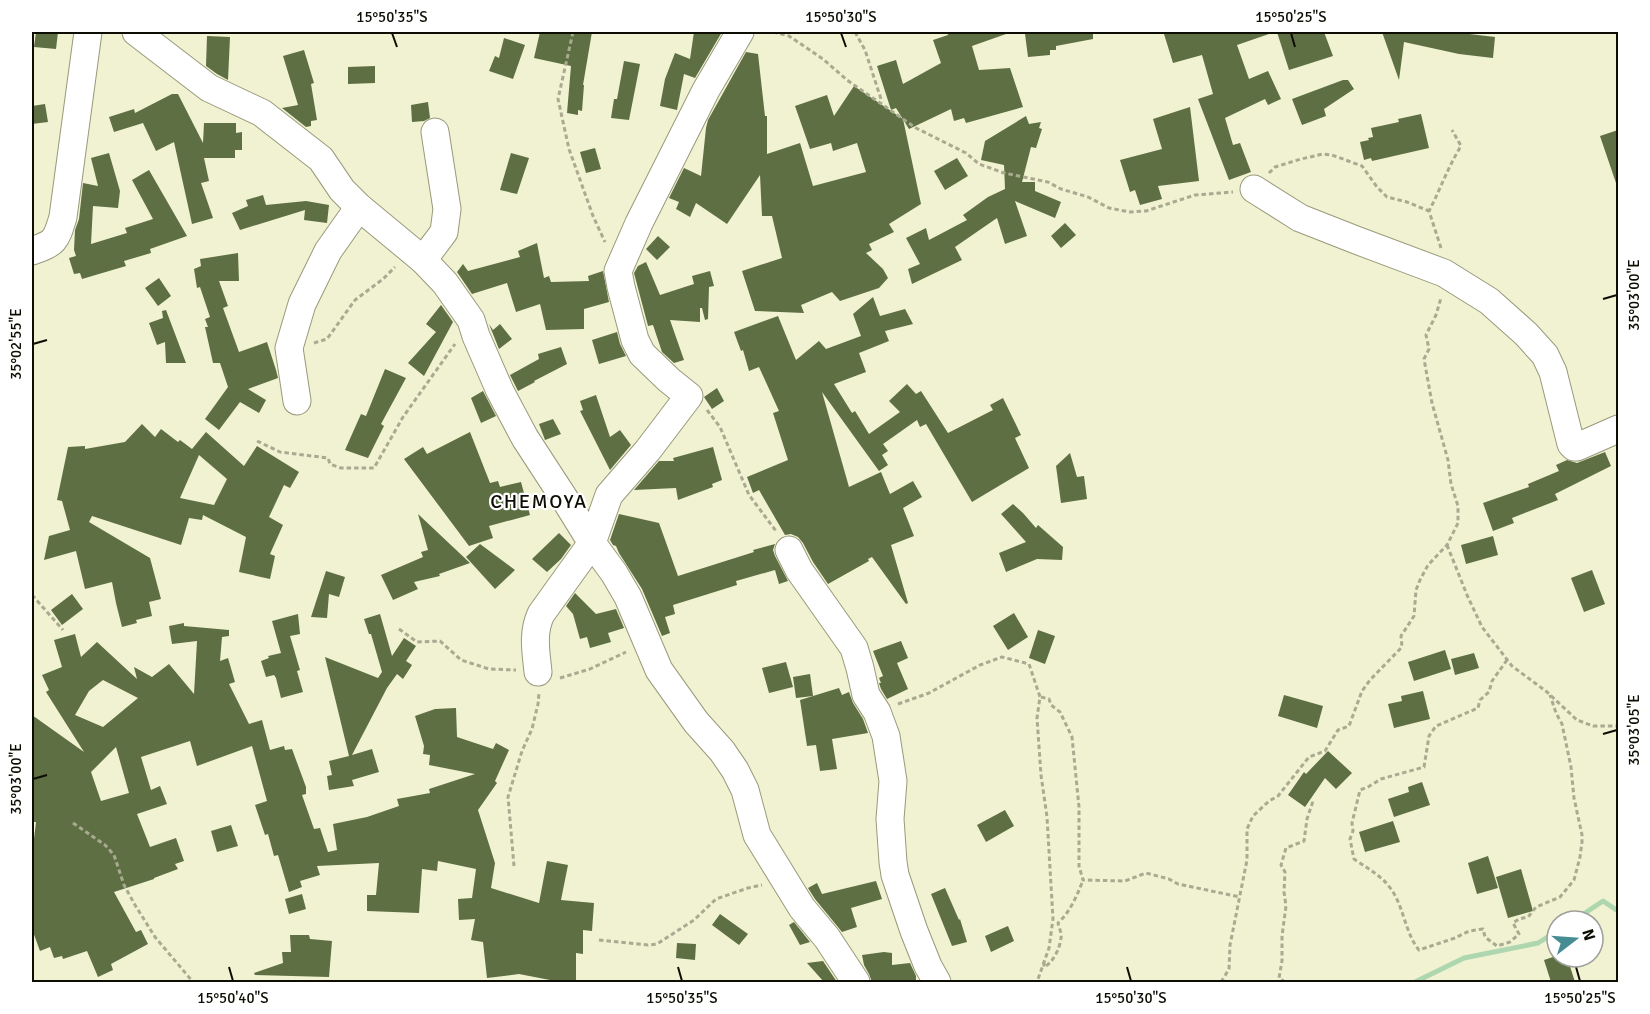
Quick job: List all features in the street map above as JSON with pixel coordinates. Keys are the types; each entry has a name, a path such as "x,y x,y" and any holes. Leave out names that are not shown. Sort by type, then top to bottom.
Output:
{"street":[{"path":"32,251 52,242 57,236 63,218 87,32"},
{"path":"136,32 209,88 262,113 321,159 342,190 445,283 471,320 500,391 525,438 628,597 659,670 696,722 722,751 735,770 745,790 757,835 802,908 827,938 856,982"},
{"path":"538,672 535,645 536,626 557,591 592,543 609,495 648,450 689,396 642,354 635,340 618,271 639,223 706,90 740,32"},
{"path":"417,256 444,232 447,209 435,132"},
{"path":"1254,189 1300,218 1444,273 1489,301 1526,334 1545,355 1553,372 1571,444 1574,447 1618,429"},
{"path":"297,400 290,351 303,304 328,251 359,207"},
{"path":"789,550 799,570 854,648 866,695 877,712 886,736 893,781 890,819 892,862 914,932 937,982"}],"path":[{"path":"573,32 558,99 569,149 593,216 618,271"},
{"path":"773,32 789,36 823,58 847,80 916,128 966,153 979,164 1048,182 1061,189 1088,197 1109,208 1130,212 1146,211"},
{"path":"855,32 865,50 883,104"},
{"path":"1221,982 1229,969 1230,945 1247,860 1247,829 1253,816 1278,796 1309,757 1325,751 1338,729 1349,726 1362,691 1402,647 1401,636 1414,616 1416,590 1420,580 1428,565 1447,545 1458,523 1458,506 1432,403 1424,359 1429,349 1426,335 1436,315 1446,279 1444,258 1429,211 1442,187 1451,162 1461,146 1452,130"},
{"path":"1323,154 1362,166 1377,187 1388,197 1429,211"},
{"path":"290,351 327,339 355,300 417,256"},
{"path":"256,441 280,453 328,458 330,464 341,468 374,468 403,417 471,320"},
{"path":"689,396 710,413 720,427 749,495 789,550"},
{"path":"1447,545 1482,627 1512,666 1550,695 1577,720 1593,726 1618,726"},
{"path":"32,595 63,630"},
{"path":"877,712 929,693 980,665 1002,657 1029,664 1040,697 1037,718 1047,817 1053,919 1049,948 1037,982"},
{"path":"1507,660 1492,681 1489,692 1480,700 1478,708 1436,726 1430,736 1424,767 1381,779 1368,788 1360,790 1350,839 1354,859 1368,869 1377,872 1383,882 1390,887 1419,950 1455,939 1469,931 1483,929 1485,937 1497,946 1510,942 1518,934 1513,923 1528,917 1536,908 1560,897 1574,880 1580,857 1582,835 1562,724 1550,695"},
{"path":"1040,697 1049,699 1051,705 1060,712 1072,737 1079,807 1079,866 1083,880 1064,918 1058,923 1062,936 1056,953 1050,965 1044,967 1043,962"},
{"path":"513,866 508,797 522,751 532,729 538,704"},
{"path":"1285,982 1279,978 1286,906 1285,872 1281,865 1286,848 1305,840 1307,819 1313,801"},
{"path":"73,824 105,845 114,855 124,885 135,905 155,937 193,982"},
{"path":"1083,880 1125,881 1146,873 1169,879 1178,884 1240,897"},
{"path":"599,940 657,944 694,920 716,899 748,888 784,880"}],"building":[{"path":"36,32 58,32 56,49 34,47"},
{"path":"540,32 592,32 583,85 582,111 578,110 578,115 567,113 571,66 534,58"},
{"path":"694,32 722,32 695,78 684,74 677,110 660,106 665,79 675,53 690,59"},
{"path":"947,32 1005,32 1006,34 972,46 979,70 1010,68 1023,107 966,123 964,118 954,121 951,109 909,129 896,108 891,110 877,66 896,60 903,84 941,63 933,40 948,35"},
{"path":"1093,32 1093,39 1056,46 1056,50 1050,50 1050,55 1028,57 1025,34"},
{"path":"1174,32 1269,32 1269,34 1237,45 1249,79 1268,71 1281,99 1268,105 1265,99 1225,118 1233,145 1240,143 1251,172 1229,180 1198,99 1213,94 1202,55 1173,63 1164,34"},
{"path":"1277,32 1324,32 1333,56 1289,70"},
{"path":"1382,32 1461,32 1495,37 1493,58 1459,54 1404,42 1399,80"},
{"path":"207,36 230,37 228,80 206,66"},
{"path":"504,38 525,45 513,79 489,71 495,56 499,58"},
{"path":"304,50 314,83 311,84 317,120 311,121 311,126 306,127 282,108 298,105 283,56"},
{"path":"746,52 758,54 765,116 767,116 767,154 800,143 813,186 866,172 857,143 833,151 831,143 810,149 795,106 827,95 834,116 854,86 903,119 921,204 889,224 894,232 869,244 872,250 866,253 883,269 888,278 879,288 840,301 832,292 801,305 804,313 755,311 742,271 782,258 772,216 762,216 760,175 727,224 696,203 690,217 676,209 679,202 669,198 684,168 701,176 708,120"},
{"path":"624,61 640,64 629,120 611,118"},
{"path":"375,66 375,83 348,84 348,67"},
{"path":"1348,80 1354,89 1324,109 1326,116 1302,125 1292,99"},
{"path":"172,94 178,94 203,143 204,123 236,123 236,133 242,132 242,150 235,150 235,158 204,158 209,181 201,183 213,218 192,224 174,142 156,151 143,123 114,132 109,117 134,109 135,113"},
{"path":"428,102 430,118 412,122 411,105"},
{"path":"45,104 48,122 32,124 32,106"},
{"path":"1190,107 1199,181 1158,186 1162,199 1140,205 1135,190 1130,192 1120,160 1162,149 1153,119"},
{"path":"1421,114 1429,148 1372,161 1371,158 1364,160 1360,142 1373,137 1371,128"},
{"path":"1026,116 1029,124 1041,122 1039,128 1042,129 1036,148 1031,147 1022,182 1035,182 1035,191 1061,202 1055,218 1015,201 1027,236 1005,244 997,218 955,247 962,260 912,284 908,269 920,264 906,238 926,228 929,240 967,220 963,215 988,197 1005,189 1004,165 981,160 985,141"},
{"path":"1618,130 1618,183 1616,183 1600,136"},
{"path":"595,148 601,169 586,173 580,152"},
{"path":"109,153 120,191 118,208 93,206 91,244 127,233 125,228 153,219 132,180 149,170 187,236 150,249 151,253 124,261 126,266 82,279 80,273 74,274 69,258 76,256 75,230 79,219 83,183 98,186 91,158"},
{"path":"511,153 529,158 517,194 500,190"},
{"path":"957,158 968,176 945,190 934,171"},
{"path":"263,195 266,205 306,201 329,205 327,223 304,220 305,210 240,230 232,213 248,206 246,200"},
{"path":"1065,223 1076,235 1061,248 1051,236"},
{"path":"658,236 670,247 657,260 646,249"},
{"path":"537,243 544,278 549,276 551,282 589,281 588,276 603,271 609,302 584,309 584,329 546,330 540,304 516,312 507,283 472,294 457,272 463,264 468,271 520,257 518,251"},
{"path":"238,253 239,281 219,281 228,306 223,308 239,352 267,342 278,378 248,389 266,400 259,413 240,402 219,430 205,419 228,387 220,363 213,363 205,327 208,327 205,319 210,317 200,287 197,288 194,269 201,266 200,259"},
{"path":"646,262 660,295 694,284 692,276 710,271 714,286 709,287 708,319 705,320 702,308 700,308 700,322 670,320 684,360 674,363 662,352 653,325 648,326 634,273 638,266"},
{"path":"159,278 171,296 158,306 145,288"},
{"path":"873,297 880,316 905,309 913,324 885,331 889,341 859,353 866,372 834,384 852,413 855,411 869,434 900,412 889,401 907,384 916,394 921,391 948,433 993,410 990,405 1003,398 1021,435 1015,438 1029,468 972,502 926,424 920,427 917,420 883,444 888,451 882,455 888,465 879,471 822,392 849,487 881,472 890,494 913,481 922,497 903,508 914,536 891,545 908,603 906,604 872,557 868,559 869,561 828,584 803,543 798,537 791,534 785,535 759,490 753,493 747,477 788,460 773,413 779,411 759,367 749,371 743,350 741,351 734,332 778,316 796,360 819,341 826,349 861,336 853,314"},
{"path":"441,305 453,322 424,376 408,363 436,332 426,324"},
{"path":"166,310 186,363 166,363 165,342 157,345 149,323 163,318 162,311"},
{"path":"489,324 493,330 500,324 512,339 499,349"},
{"path":"617,332 626,356 599,364 592,340"},
{"path":"561,347 567,364 518,391 510,375 539,359 538,354"},
{"path":"385,369 406,378 381,424 384,426 368,458 345,450 361,414 366,416"},
{"path":"717,388 724,401 712,409 704,397"},
{"path":"483,391 496,416 481,423 471,398"},
{"path":"596,395 610,437 620,430 631,445 610,470 580,411 583,410 580,401"},
{"path":"553,419 561,434 545,440 539,424"},
{"path":"142,424 155,437 161,429 192,449 206,432 244,466 257,446 299,472 290,488 284,485 269,517 283,525 270,554 275,556 270,579 239,572 246,537 203,515 202,520 189,518 181,545 92,516 89,522 150,558 161,599 149,602 152,616 122,627 112,582 85,589 76,551 44,560 49,536 70,530 62,501 57,500 68,447 85,446 85,449 125,442","holes":["199,455 227,479 214,505 180,498"]},
{"path":"470,432 490,483 498,481 500,487 521,482 530,515 489,526 493,538 469,546 404,459 423,447 427,454"},
{"path":"713,447 722,480 712,484 713,487 678,500 676,488 634,490 659,461 674,461 673,458"},
{"path":"1605,452 1611,466 1555,494 1558,500 1512,518 1514,523 1493,531 1483,503 1529,487 1528,484 1559,471 1556,465 1567,460 1577,463"},
{"path":"1070,453 1077,477 1084,476 1087,499 1061,503 1056,466"},
{"path":"1013,504 1036,528 1038,525 1063,547 1062,560 1037,559 1006,572 999,553 1026,542 1001,514"},
{"path":"418,514 470,563 439,574 440,576 414,582 418,589 393,600 381,575 423,557 421,552 428,550"},
{"path":"619,514 659,523 678,576 775,544 773,550 775,556 788,581 779,584 775,570 736,581 737,585 673,605 675,614 665,617 670,633 662,636 642,589 610,540"},
{"path":"559,533 571,545 561,559 547,572 532,559"},
{"path":"1493,536 1498,555 1466,564 1461,545"},
{"path":"480,544 515,570 495,589 466,557"},
{"path":"1592,570 1605,604 1584,612 1571,578"},
{"path":"326,571 345,577 339,597 329,594 327,618 311,617"},
{"path":"575,593 596,614 616,609 624,628 608,633 611,642 590,648 587,637 580,639 573,614 566,606"},
{"path":"72,594 83,609 62,625 51,610"},
{"path":"1014,613 1028,637 1008,650 993,626"},
{"path":"298,614 300,634 290,636 300,670 297,671 303,692 281,698 276,678 274,675 266,677 261,661 269,658 268,656 281,653 272,621"},
{"path":"380,614 392,656 404,638 416,646 406,661 412,665 403,679 397,674 387,688 352,755 372,749 379,772 352,780 354,786 329,790 327,776 332,775 329,761 349,756 325,657 378,678 382,672 371,634 369,634 364,619"},
{"path":"184,623 184,626 229,630 229,636 222,637 220,661 228,658 235,682 229,684 249,724 262,720 270,750 284,746 285,750 292,749 306,787 306,794 302,795 314,829 320,828 328,852 337,850 333,824 367,817 399,806 397,799 430,793 429,789 475,774 429,765 430,755 423,754 424,746 415,716 435,709 456,708 457,737 493,749 496,743 509,750 495,781 497,783 478,810 495,863 491,888 539,903 547,861 568,865 561,900 594,903 592,931 583,930 583,954 576,953 576,982 555,982 519,974 487,978 483,942 471,940 475,919 459,920 458,899 472,898 476,869 438,861 437,871 422,869 419,913 367,911 367,895 376,895 379,863 317,866 320,875 300,881 302,887 289,892 278,855 274,856 268,834 265,835 255,805 267,801 252,746 197,766 190,741 141,757 151,790 160,786 167,804 137,814 150,847 176,838 184,861 175,864 178,869 114,892 136,932 141,930 148,944 111,964 113,970 98,977 87,951 63,959 62,956 54,958 50,947 40,951 32,929 32,855 36,822 32,822 32,715 84,752 46,692 49,690 42,675 62,667 54,640 75,634 81,657 97,642 137,679 134,667 152,677 169,664 194,694 197,641 172,644 169,626","holes":["103,680 138,698 103,727 75,715 89,691","116,747 129,793 101,801 91,772"]},
{"path":"1038,630 1055,636 1045,664 1029,658"},
{"path":"901,641 908,658 897,663 908,689 887,699 879,683 881,683 879,678 883,676 873,651"},
{"path":"1445,650 1451,669 1414,681 1408,662"},
{"path":"1474,653 1479,668 1455,675 1451,659"},
{"path":"786,662 793,687 769,693 762,668"},
{"path":"810,674 813,696 796,698 793,677"},
{"path":"839,688 842,695 849,692 868,733 832,739 837,769 820,771 816,745 807,746 800,700"},
{"path":"1423,691 1430,719 1394,728 1388,704 1402,701 1401,696"},
{"path":"1284,695 1323,706 1317,728 1278,716"},
{"path":"1328,751 1352,773 1336,789 1325,778 1305,807 1288,795 1304,772 1306,774"},
{"path":"1422,782 1430,805 1394,817 1388,799 1409,792 1408,787"},
{"path":"1005,810 1014,826 986,842 977,825"},
{"path":"1393,821 1400,842 1365,852 1359,832"},
{"path":"231,825 238,846 217,852 211,831"},
{"path":"1488,856 1498,888 1477,894 1468,863"},
{"path":"1521,869 1533,911 1508,918 1496,877"},
{"path":"876,881 882,899 851,908 857,927 842,932 808,888 817,883 822,894"},
{"path":"945,888 960,919 967,942 952,946 931,894"},
{"path":"302,894 306,909 289,914 285,899"},
{"path":"720,914 748,934 739,945 712,925"},
{"path":"794,922 810,942 800,945 789,925"},
{"path":"1008,926 1014,941 991,952 985,936"},
{"path":"290,935 309,935 310,939 332,941 329,977 255,975 254,973 283,963 282,952 291,952"},
{"path":"677,943 696,944 695,960 676,958"},
{"path":"892,953 892,965 910,963 916,976 916,982 872,982 862,955"},
{"path":"823,961 837,982 824,982 807,963"},
{"path":"1547,969 1571,969 1575,982 1551,982"}],"waterway":[{"path":"1591,909 1603,901 1618,911"},
{"path":"1415,982 1464,958 1538,943 1545,939"}],"district":[{"name":"CHEMOYA","path":"539,501"}]}
